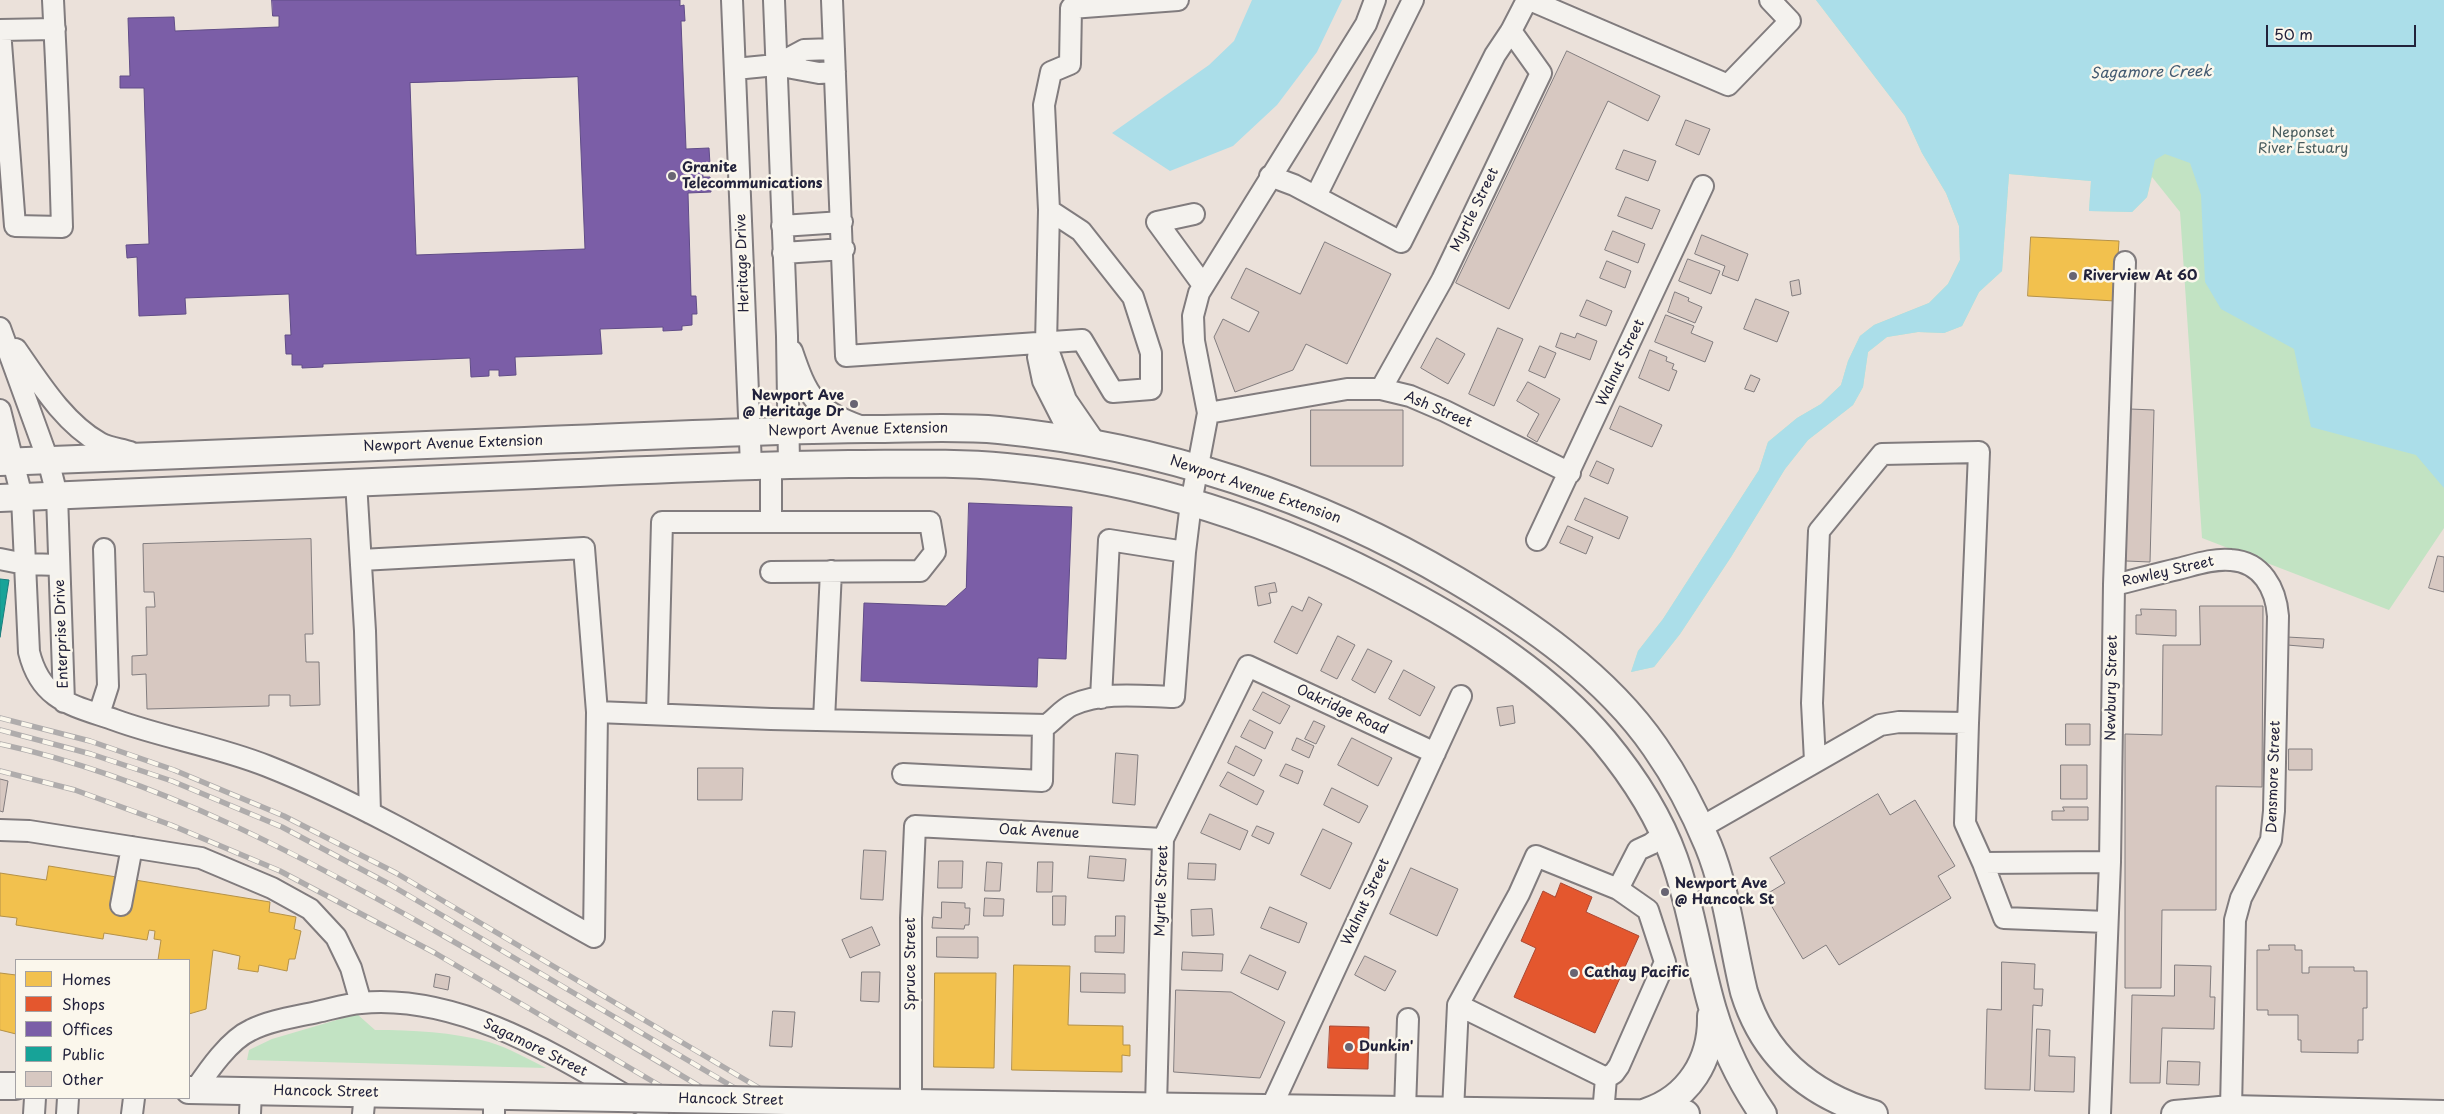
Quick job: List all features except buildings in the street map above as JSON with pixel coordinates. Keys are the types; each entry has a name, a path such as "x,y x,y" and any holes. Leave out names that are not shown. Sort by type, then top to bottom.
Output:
{"main road":[{"name":"Newport Avenue Extension","path":"7,461 146,457 787,429 979,429 1085,442 1152,455 1197,467 1310,507 1357,527 1433,566 1513,616 1583,669 1628,713 1648,738 1669,768 1700,828 1716,867 1744,992 1749,1008 1762,1033 1802,1080 1843,1103 1874,1114"},
{"path":"11,497 770,465 938,464 1014,468 1120,484 1191,503 1282,533 1348,562 1428,603 1515,660 1569,704 1604,741 1645,798 1664,834 1681,880 1708,993 1720,1030 1734,1065 1763,1114"},
{"path":"1643,1113 1661,1107 1678,1095 1691,1082 1703,1064 1711,1034 1708,993"},
{"path":"0,1086 15,1086"},
{"name":"Hancock Street","path":"192,1090 250,1102 554,1105 842,1102 1420,1112 1686,1114"},
{"path":"2175,1114 2231,1109 2444,1114"}],"street":[{"path":"53,0 55,29 62,227 15,226 0,30 55,29"},
{"name":"Heritage Drive","path":"732,0 750,432 770,465"},
{"path":"771,522 770,465 787,429 787,336 774,0"},
{"path":"832,0 844,249 846,356 1046,344 1082,340 1113,392 1151,389 1151,353 1133,297 1081,230 1049,210"},
{"path":"1085,442 1066,400 1046,344 1049,210 1044,106 1051,72 1070,64 1071,8 1178,0"},
{"path":"597,712 1048,725 1071,705 1112,695 1174,697 1185,552 1191,503 1208,413 1194,341 1193,316 1203,285 1366,24 1376,0"},
{"path":"1316,196 1413,0"},
{"path":"1270,176 1316,196 1401,242 1495,55 1529,0 1728,85 1790,21 1770,0"},
{"name":"Myrtle Street","path":"1381,389 1442,280 1541,73 1511,31"},
{"path":"776,65 804,50 834,49"},
{"path":"735,69 776,65 819,73 835,72"},
{"name":"Walnut Street","path":"1537,540 1704,186"},
{"path":"1194,214 1158,222 1203,285"},
{"path":"782,226 842,222"},
{"path":"783,253 844,249"},
{"name":"Newbury Street","path":"2100,1114 2110,862 2114,585 2124,262"},
{"name":"Enterprise Drive","path":"0,327 36,378 79,428 102,444 146,457"},
{"name":"Enterprise Drive","path":"0,327 48,460 57,495 64,702"},
{"path":"787,336 803,383 819,405 836,418 869,429"},
{"name":"Ash Street","path":"1208,413 1347,389 1381,389 1410,396 1570,473"},
{"name":"Enterprise Drive","path":"0,410 11,497 26,564 29,652 34,670 44,687 64,702"},
{"path":"1814,761 1812,703 1819,531 1882,454 1979,452 1965,823 2004,918 2107,922"},
{"path":"356,482 361,560 370,813"},
{"path":"657,714 662,522 930,522 936,552 920,571 771,572"},
{"path":"1101,698 1109,540 1185,552"},
{"path":"64,702 266,765 370,813 594,937 597,712 584,548 361,560"},
{"path":"99,714 108,686 104,549"},
{"path":"0,559 26,564 59,565"},
{"name":"Rowley Street","path":"2114,585 2208,562 2232,560 2262,574 2272,585 2277,599 2278,616"},
{"path":"824,720 831,572"},
{"name":"Densmore Street","path":"2231,1109 2235,920 2241,898 2271,840 2274,811 2278,616"},
{"name":"Myrtle Street","path":"1156,1106 1163,839 1248,666"},
{"name":"Oakridge Road","path":"1248,666 1435,753"},
{"name":"Walnut Street","path":"1270,1108 1461,696"},
{"path":"1700,828 1814,761 1880,726 1899,722 1968,723"},
{"path":"903,774 1042,781 1043,725"},
{"name":"Oak Avenue","path":"915,826 1163,839"},
{"name":"Spruce Street","path":"911,1103 911,918 915,826"},
{"path":"0,830 29,831 201,858 272,888 310,909 336,936 350,968 361,1003"},
{"path":"1618,889 1638,850 1651,844 1664,834"},
{"path":"121,905 132,847"},
{"path":"1453,1111 1458,1005 1519,894 1536,856 1618,889 1648,910 1665,962 1619,1066 1614,1073 1606,1078"},
{"path":"1983,863 2110,862"},
{"name":"Sagamore Street","path":"192,1090 219,1056 249,1030 278,1021 361,1003 426,1005 482,1021 544,1050 658,1114"},
{"path":"1458,1005 1606,1078"},
{"path":"1408,1018 1420,1112"},
{"path":"1605,1114 1606,1078"},
{"path":"34,1114 35,1099"},
{"path":"67,1114 68,1099"},
{"path":"132,1114 134,1099"}],"green space":[{"name":"Neponset River Estuary","path":"1816,0 2444,0 2444,528 2389,610 2202,538 2180,212 2152,177 2147,197 2132,212 2089,211 2091,181 2009,174 2002,271 1979,292 1962,326 1944,333 1918,332 1887,337 1868,352 1863,387 1853,405 1808,440 1785,469 1731,557 1680,634 1654,667 1631,672 1638,651 1663,619 1759,470 1768,442 1797,418 1821,404 1841,385 1848,361 1860,336 1874,325 1929,303 1948,284 1960,260 1959,226 1946,193 1922,153 1905,116"},
{"path":"357,1014 375,1030 432,1032 489,1042 504,1047 546,1068 247,1060 249,1050 272,1039"}],"water":[{"path":"1252,0 1342,0 1317,52 1277,105 1233,146 1170,171 1112,133 1209,65 1234,41"},
{"name":"Neponset River Estuary","path":"1816,0 2444,0 2444,488 2416,455 2311,427 2294,349 2221,309 2205,282 2201,195 2190,163 2165,154 2155,160 2147,197 2132,212 2089,211 2091,181 2009,174 2002,271 1979,292 1962,326 1944,333 1918,332 1887,337 1868,352 1863,387 1853,405 1808,440 1785,469 1731,557 1680,634 1654,667 1631,672 1638,651 1663,619 1759,470 1768,442 1797,418 1821,404 1841,385 1848,361 1860,336 1874,325 1929,303 1948,284 1960,260 1959,226 1946,193 1922,153 1905,116"}],"railway":[{"path":"0,718 90,741 174,770 284,816 396,873 803,1114"},
{"path":"0,730 91,754 172,781 282,827 389,884 779,1114"},
{"path":"0,744 59,759 117,778 175,800 288,852 449,939 746,1114"},
{"path":"0,771 75,790 171,825 280,871 435,953 708,1114"}],"place":[{"name":"Granite Telecommunications","path":"672,176"},
{"name":"Riverview At 60","path":"2073,276"},
{"name":"Newport Ave @ Heritage Dr","path":"854,404"},
{"name":"Newport Ave @ Hancock St","path":"1665,892"},
{"name":"Cathay Pacific","path":"1574,973"},
{"name":"Dunkin'","path":"1349,1047"}],"water label":[{"name":"Sagamore Creek","path":"2151,73"}]}
